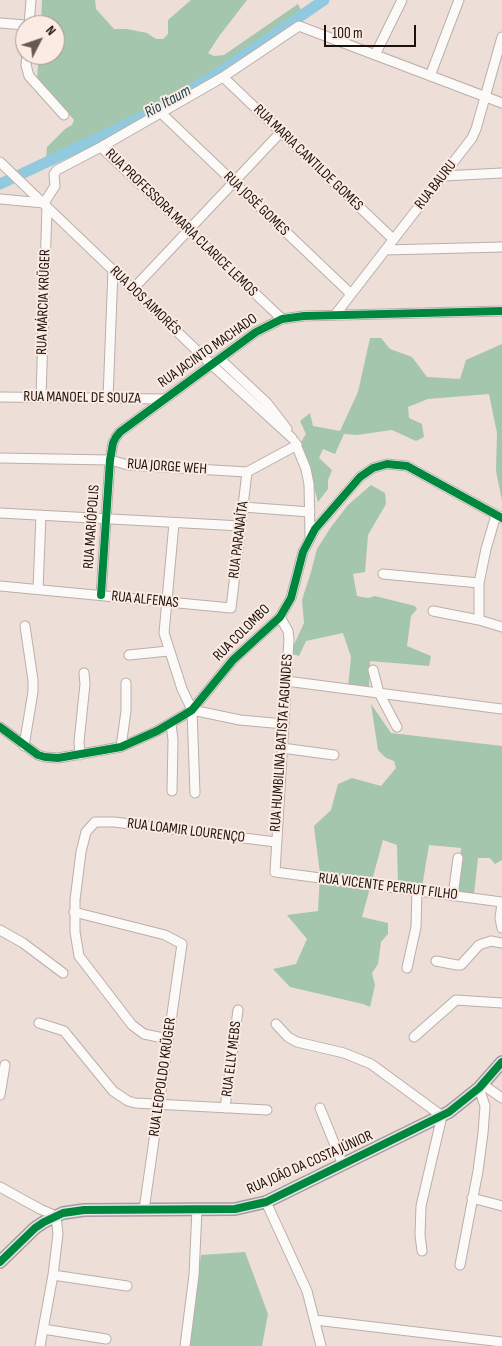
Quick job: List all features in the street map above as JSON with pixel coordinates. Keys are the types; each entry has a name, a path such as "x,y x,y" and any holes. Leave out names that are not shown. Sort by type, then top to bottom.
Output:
{"main road":[{"name":"RUA JOÃO DA COSTA JÚNIOR","path":"0,1262 35,1228 56,1216 84,1210 235,1209 266,1202 442,1116 458,1106 481,1086 502,1062"}],"street":[{"path":"30,15 31,0"},
{"path":"375,55 402,0"},
{"path":"430,76 459,0"},
{"path":"0,23 15,24"},
{"path":"0,199 45,205 55,186 54,174 57,170 223,77 299,26 502,103"},
{"name":"RUA BAURU","path":"335,315 474,134 502,37"},
{"path":"26,65 29,76 64,115"},
{"name":"RUA MARIA CANTILDE GOMES","path":"223,77 393,240"},
{"name":"RUA JOSÉ GOMES","path":"161,113 351,294"},
{"path":"133,289 281,132"},
{"name":"RUA PROFESSORA MARIA CLARICE LEMOS","path":"101,147 282,319"},
{"name":"RUA DOS AIMORÉS","path":"3,165 295,442"},
{"path":"443,176 502,172"},
{"name":"RUA MÁRCIA KRÜGER","path":"41,397 45,205"},
{"path":"386,250 502,247"},
{"path":"108,398 113,270"},
{"name":"RUA JACINTO MACHADO","path":"110,460 116,437 262,329 282,319 304,316 502,311"},
{"name":"RUA DOS AIMORÉS","path":"220,359 277,414 295,442 306,469 309,484 310,538"},
{"name":"RUA MANOEL DE SOUZA","path":"0,397 165,399"},
{"path":"248,472 295,442"},
{"name":"RUA JORGE WEH","path":"0,458 110,460 128,465 248,472"},
{"name":"RUA MARIÓPOLIS","path":"101,595 110,460"},
{"name":"RUA COLOMBO","path":"0,727 31,751 45,757 58,758 121,747 171,724 192,710 232,660 280,617 291,598 303,552 310,538 322,520 360,478 373,468 387,464 401,464 414,469 499,517"},
{"name":"RUA PARANAÍTA","path":"231,608 248,472"},
{"path":"243,507 310,512"},
{"path":"0,513 241,526"},
{"path":"38,589 42,515"},
{"path":"479,620 479,583 486,549 499,517"},
{"path":"174,523 164,633 168,651 192,710 195,793"},
{"path":"383,574 479,583"},
{"name":"RUA ALFENAS","path":"0,586 231,608"},
{"path":"433,611 479,620 502,627"},
{"name":"RUA HUMBILINA BATISTA FAGUNDES","path":"275,872 289,639 288,632 280,617"},
{"path":"24,746 33,686 25,626"},
{"path":"129,655 168,651"},
{"path":"373,670 379,693 397,727"},
{"path":"80,755 79,742 85,684 84,673"},
{"path":"286,681 502,709"},
{"path":"121,747 126,711 126,683"},
{"path":"192,710 240,720 284,724"},
{"path":"171,724 174,740 172,791"},
{"path":"282,748 334,755"},
{"name":"RUA LOAMIR LOURENÇO","path":"74,912 81,852 86,832 95,822 114,822 276,842"},
{"path":"454,896 458,858"},
{"name":"RUA VICENTE PERRUT FILHO","path":"275,872 502,903"},
{"path":"408,968 416,927 417,891"},
{"path":"502,903 500,918 502,928"},
{"path":"74,912 77,950 82,962 138,1030 151,1036 168,1039"},
{"name":"RUA LEOPOLDO KRÜGER","path":"74,912 165,935 182,944 144,1210"},
{"path":"0,930 23,943 63,973"},
{"path":"436,961 461,965 479,945 491,941 502,943"},
{"path":"414,1037 456,1000 502,1002"},
{"name":"RUA ELLY MEBS","path":"225,1108 238,1010"},
{"path":"39,1023 64,1031 113,1091 123,1098 135,1102 159,1104 267,1110"},
{"path":"276,1024 288,1037 297,1042 344,1053 371,1064 442,1116 421,1206 420,1234 422,1251"},
{"path":"0,1095 5,1065"},
{"path":"481,1086 502,1098"},
{"path":"460,1265 481,1149 485,1116 481,1086"},
{"path":"320,1108 343,1165"},
{"path":"0,1187 56,1216 58,1234 53,1275 40,1346"},
{"path":"472,1198 502,1206"},
{"path":"266,1202 307,1291 321,1346"},
{"path":"185,1346 194,1275 197,1209"},
{"path":"53,1275 127,1286"},
{"path":"315,1320 502,1342"},
{"path":"43,1329 106,1339"}],"green space":[{"path":"42,0 95,0 96,9 114,29 127,29 147,33 156,39 163,39 168,34 168,20 191,0 247,0 208,53 214,56 224,55 298,4 302,12 219,70 164,103 125,123 46,158 47,147 65,129 72,125 74,120 37,78 38,65 65,65 65,15 41,15"},
{"path":"370,338 381,338 390,349 412,357 427,377 460,379 466,360 502,344 502,500 496,471 497,433 489,394 428,399 408,407 409,418 422,424 424,437 416,441 392,430 357,435 344,434 335,454 323,449 319,458 332,470 328,480 328,489 318,502 301,442 306,434 300,421 310,413 313,426 340,431 358,392"},
{"path":"371,485 385,493 386,504 368,535 365,572 353,574 357,596 368,598 375,596 415,606 417,609 411,616 407,646 431,656 429,666 370,661 369,689 348,687 351,657 343,633 306,641 299,656 290,653 304,623 302,600 317,549 348,505"},
{"path":"371,704 391,733 502,746 502,860 495,864 490,858 478,858 474,894 458,893 461,848 429,845 422,887 398,883 397,845 383,840 362,917 388,923 388,934 381,942 378,964 372,973 375,985 370,1007 290,987 273,969 296,964 307,939 287,915 318,911 320,874 314,826 331,810 338,784 352,778 381,786 396,768 394,761 386,758 378,750"},
{"path":"245,1252 268,1314 262,1346 190,1346 201,1255"}],"waterway":[{"name":"Rio Itaum","path":"0,184 155,111 220,72 324,0"}],"cycle path":[{"path":"101,595 110,460 116,437 120,432 256,332 282,319 304,316 502,311"},
{"path":"0,727 38,755 58,758 121,747 157,731 192,710 233,660 280,617 291,598 303,552 315,529 360,477 373,468 387,464 407,466 502,518"},
{"path":"0,1262 35,1228 63,1213 84,1210 235,1209 266,1202 449,1112 479,1088 502,1062"}]}
